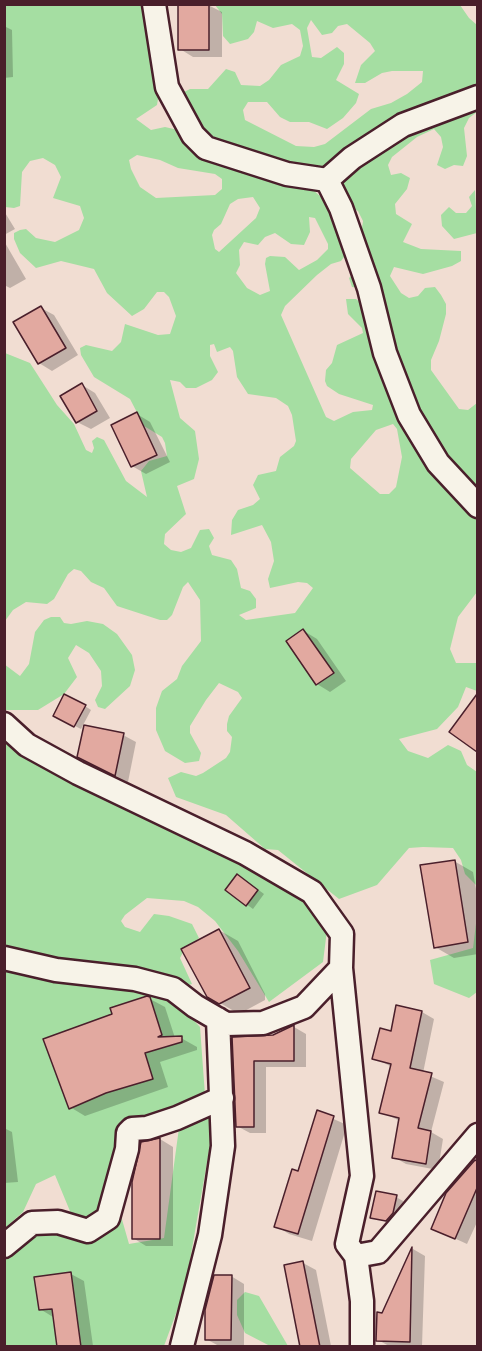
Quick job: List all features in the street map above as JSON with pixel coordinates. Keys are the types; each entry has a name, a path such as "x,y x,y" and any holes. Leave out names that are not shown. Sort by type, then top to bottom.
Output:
{"street":[{"path":"154,4 167,87 193,135 206,148 287,174 327,180 352,158 403,125 477,97"},
{"path":"327,180 341,208 369,288 385,353 410,415 438,463 477,506"},
{"path":"4,724 27,745 245,853 312,892 342,934 341,968 362,1176 347,1244 356,1256 362,1301 362,1347"},
{"path":"4,958 56,970 135,979 173,989 226,1024 263,1023 304,1007 341,968"},
{"path":"182,1347 217,1199 223,1146 218,1019"},
{"path":"4,1246 32,1222 58,1222 88,1231 108,1218 122,1168 128,1133 132,1129 147,1128 177,1118 222,1098"},
{"path":"356,1256 378,1252 477,1134"}],"green space":[{"path":"4,5 144,5 159,93 157,105 136,119 151,130 165,127 178,130 184,92 190,89 208,89 226,69 235,72 241,85 260,86 269,80 281,65 300,56 303,46 300,30 292,24 273,28 257,21 254,32 248,39 230,44 223,36 222,14 215,5 460,5 477,25 477,112 469,118 464,128 467,156 463,166 454,165 445,169 437,165 443,147 441,137 434,129 417,137 392,157 388,165 391,175 401,173 410,178 407,189 395,204 396,214 412,224 403,242 421,249 461,251 461,261 452,266 423,274 394,267 390,276 401,293 409,298 418,296 425,288 435,287 441,295 446,304 446,314 431,360 431,370 459,409 468,410 477,403 477,592 458,617 450,649 456,663 477,663 477,691 466,687 458,707 437,729 399,739 408,751 428,758 448,745 461,751 467,765 477,772 477,886 465,874 461,860 453,848 409,848 377,885 339,899 278,850 265,849 226,815 176,797 168,778 181,772 196,776 226,758 230,752 232,737 227,731 227,724 229,716 242,698 238,692 219,683 206,700 190,726 190,733 201,753 199,761 185,763 165,751 156,730 156,708 162,691 177,679 182,666 201,641 200,600 188,582 183,587 172,615 167,620 160,620 117,606 104,588 91,582 81,571 74,569 68,574 54,599 47,604 26,602 13,610 5,621 5,353 30,363 57,405 74,424 86,450 92,453 94,448 92,441 97,437 104,440 126,481 147,497 141,471 149,461 167,456 165,443 162,437 144,426 130,399 94,377 81,355 80,348 86,345 112,351 121,342 125,324 158,335 170,334 176,316 169,297 164,292 157,292 144,309 132,316 107,293 94,269 61,261 36,268 20,253 14,233 26,229 36,238 55,242 79,230 84,218 80,206 53,198 61,177 55,165 43,158 30,161 22,172 20,206 5,207","holes":["311,20 322,35 332,33 338,26 347,24 370,43 375,51 361,65 355,83 365,83 382,73 392,71 423,71 422,82 391,103 371,109 325,144 314,147 296,146 245,120 243,110 248,102 267,102 280,117 290,122 309,122 327,129 343,118 356,103 359,94 336,80 344,64 344,53 337,47 321,58 312,57 307,28","137,155 160,160 178,168 215,174 222,179 222,189 215,195 156,198 140,187 129,160","331,162 348,206 358,211 363,221 356,271 349,278 352,287 362,288 367,308 356,299 346,299 348,314 362,328 363,333 337,345 332,363 326,370 325,381 327,386 339,394 373,405 372,410 353,412 334,421 326,417 281,315 285,306 317,275 331,264 341,261 347,253 328,203 313,190 298,184","253,197 260,208 256,218 219,252 215,249 212,235 221,224 230,204 238,199","309,217 315,218 328,244 328,249 317,260 299,270 285,257 266,258 270,291 260,295 247,288 236,273 240,265 239,250 244,242 258,245 265,237 275,233 291,244 304,245 310,232","214,344 217,352 230,347 233,351 237,377 248,394 276,398 288,406 292,415 296,441 294,446 280,457 276,471 258,475 253,485 260,499 253,505 238,510 232,520 231,535 262,525 271,542 274,561 268,579 270,588 298,582 307,583 313,588 295,613 246,620 239,615 256,608 256,599 250,591 241,588 237,569 231,560 212,555 209,546 214,538 209,529 200,530 191,548 181,552 171,550 164,544 165,534 186,514 177,486 194,479 199,459 195,431 180,418 170,380 180,382 186,388 196,388 212,380 218,372 210,356 210,345","393,424 397,429 402,457 396,487 389,494 380,494 350,468 351,459 376,430"]},
{"path":"475,190 477,233 454,239 442,226 441,215 449,207 456,213 466,213 472,206 469,197"},
{"path":"60,617 64,623 71,624 87,621 103,624 117,634 132,655 135,670 130,686 105,709 98,707 95,700 102,686 101,671 89,653 76,645 68,658 77,677 64,694 38,710 5,710 4,664 20,676 29,664 35,632 44,620"},
{"path":"4,727 252,862 301,900 327,930 323,962 269,1002 238,951 215,921 198,907 184,901 147,898 125,915 121,921 125,927 140,932 154,914 169,916 192,924 199,938 183,952 180,958 192,984 185,986 185,1011 200,1027 205,1095 124,1128 115,1195 129,1244 164,1238 179,1128 215,1116 185,1289 164,1346 5,1346 5,1258 43,1228 72,1216 55,1175 36,1184 23,1212 5,1228"},
{"path":"477,915 477,992 469,998 434,984 430,960 473,948"},
{"path":"245,1292 259,1296 288,1346 270,1346 245,1333 237,1315 237,1300"}],"building":[{"path":"178,4 209,4 209,50 178,50"},
{"path":"41,306 66,348 38,364 13,322"},
{"path":"82,383 97,411 76,423 60,396"},
{"path":"137,412 157,455 131,467 111,425"},
{"path":"303,629 334,673 316,685 286,641"},
{"path":"64,694 86,705 74,727 53,716"},
{"path":"477,694 477,752 449,732"},
{"path":"84,725 124,733 115,776 77,757"},
{"path":"455,860 468,942 434,948 420,865"},
{"path":"237,874 258,890 246,906 225,890"},
{"path":"219,929 250,988 219,1004 207,997 181,949"},
{"path":"150,997 162,1035 158,1037 182,1036 182,1042 145,1053 153,1079 106,1093 69,1109 43,1039 112,1014 110,1008"},
{"path":"396,1005 422,1011 410,1068 432,1073 418,1128 431,1131 426,1164 392,1158 399,1118 379,1113 391,1064 372,1059 380,1028 391,1031"},
{"path":"294,1025 294,1061 254,1061 254,1127 236,1127 232,1037 273,1035"},
{"path":"317,1110 334,1116 298,1234 274,1227 292,1169 298,1171"},
{"path":"160,1138 160,1239 132,1239 132,1182 141,1142"},
{"path":"475,1160 477,1161 477,1188 455,1239 431,1229 446,1193"},
{"path":"376,1191 397,1195 393,1213 386,1221 370,1218"},
{"path":"412,1247 410,1342 376,1341 377,1312 382,1313"},
{"path":"303,1261 320,1347 300,1347 284,1265"},
{"path":"71,1272 81,1347 57,1347 52,1309 39,1310 34,1277"},
{"path":"214,1275 232,1275 231,1340 205,1340 205,1310"}]}
